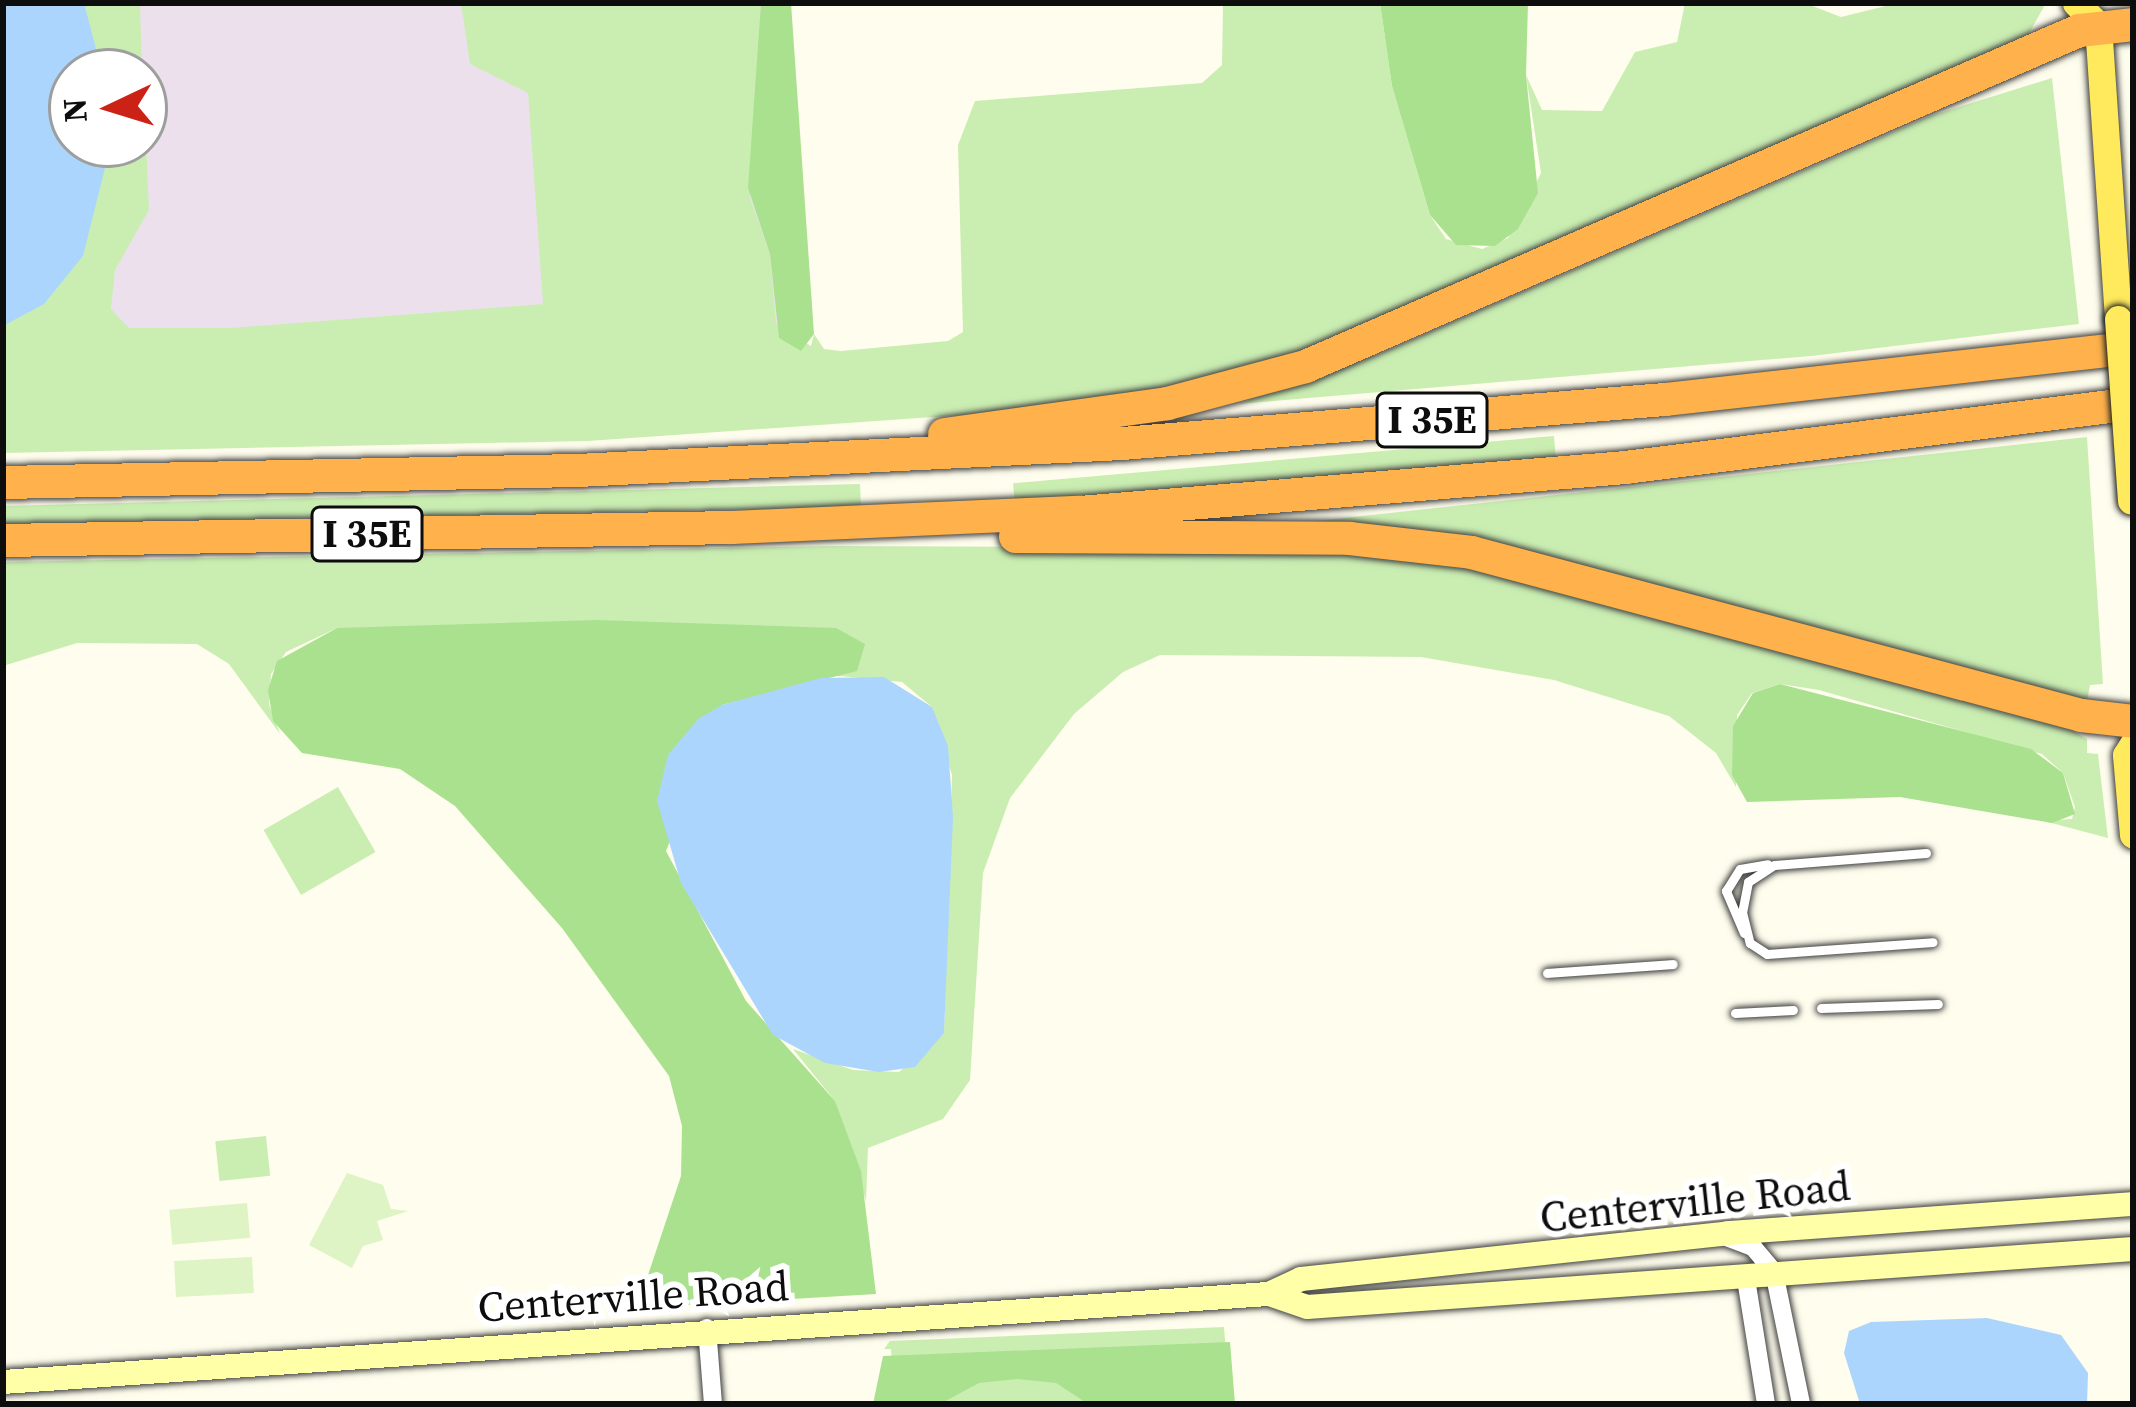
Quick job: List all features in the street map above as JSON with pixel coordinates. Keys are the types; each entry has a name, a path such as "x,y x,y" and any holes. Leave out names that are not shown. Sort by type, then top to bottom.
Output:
{"highway":[{"path":"728,464 1146,406 1292,370 2097,10 2133,24"},
{"name":"I 35E","path":"3,482 728,464 1408,422 2133,347"},
{"name":"I 35E","path":"3,540 731,527 1455,484 2133,403"},
{"path":"731,527 1322,537 1440,547 1560,572 2090,718 2133,721"}],"main road":[{"path":"2097,10 2132,513"},
{"path":"2133,744 2126,755 2133,835"},
{"name":"Centerville Road","path":"3,1382 707,1328 1269,1294 1301,1279 1712,1235 2133,1204"},
{"name":"Centerville Road","path":"1269,1294 1307,1307 2133,1249"}],"street":[{"path":"1712,1235 1748,1244 1775,1277 1801,1404"},
{"path":"1746,1279 1766,1404"},
{"path":"707,1328 712,1404"}],"lane":[{"path":"1926,853 1786,862 1744,886 1748,938 1773,954 1933,942"},
{"path":"1547,973 1673,964"},
{"path":"1820,1008 1938,1004"},
{"path":"1735,1013 1792,1010"}],"shaded area":[{"path":"3,3 782,3 809,408 3,442"}],"green space":[{"path":"3,3 140,3 141,48 48,48 48,168 147,168 149,210 115,270 111,309 129,328 231,328 543,304 528,93 470,64 461,3 761,3 750,198 770,254 776,324 811,346 814,334 824,349 841,351 948,341 963,332 958,145 975,101 1202,83 1222,65 1223,3 1380,3 1392,86 1430,215 1446,239 1482,249 1508,238 1541,173 1526,75 1542,110 1602,111 1635,52 1677,42 1685,3 1805,3 1841,17 1898,3 2046,3 2027,37 1244,376 990,413 588,441 3,453"},
{"path":"761,3 791,3 814,334 801,351 779,338 770,254 748,188"},
{"path":"1380,3 1528,3 1526,75 1538,193 1518,229 1495,246 1456,245 1430,215 1392,86"},
{"path":"2052,78 2079,324 1811,356 1238,404 1377,355 1930,116"},
{"path":"1554,436 1556,458 1015,505 1013,483"},
{"path":"2087,437 2103,684 2090,685 2087,701 1280,525"},
{"path":"860,484 861,507 3,524 3,506"},
{"path":"831,546 1281,548 1477,567 2059,723 2087,739 2087,753 2098,754 2108,838 2044,821 2072,819 2075,807 2063,773 2042,754 1819,690 1780,684 1752,693 1737,715 1736,787 1716,753 1669,716 1554,680 1421,657 1160,655 1123,672 1074,714 1010,798 983,873 970,1080 943,1119 868,1148 866,1201 835,1101 793,1049 853,1070 899,1072 944,1033 952,775 932,707 902,682 337,628 286,652 271,674 269,704 280,734 229,664 197,644 77,643 3,666 3,562"},
{"path":"596,620 836,628 865,644 857,671 722,705 666,851 746,1001 835,1101 861,1171 876,1294 637,1308 681,1176 682,1126 669,1076 562,928 455,806 400,769 302,753 273,721 268,690 277,661 337,628"},
{"path":"1780,684 2031,749 2063,773 2075,814 2052,823 1900,797 1747,802 1732,775 1733,726 1753,693"},
{"path":"338,787 376,852 301,895 264,830"},
{"path":"266,1136 270,1176 219,1181 215,1141"},
{"path":"347,1173 383,1185 391,1209 408,1211 377,1221 383,1240 363,1246 352,1268 309,1245"},
{"path":"247,1203 250,1238 172,1245 169,1210"},
{"path":"252,1257 254,1293 176,1297 174,1261"},
{"path":"1224,1327 1230,1404 894,1404 891,1349 884,1349 890,1341"},
{"path":"1230,1342 1235,1404 1088,1404 1056,1383 1017,1379 979,1383 940,1404 873,1404 883,1356"}],"water":[{"path":"3,3 84,3 96,48 48,48 48,168 105,168 83,256 44,304 3,326"},
{"path":"884,677 932,707 948,746 953,817 944,1033 915,1067 879,1072 825,1063 773,1035 681,883 657,801 668,755 698,719 722,705 821,678"},
{"path":"1987,1318 2061,1335 2088,1373 2087,1404 1860,1404 1844,1353 1849,1331 1871,1322"}]}
